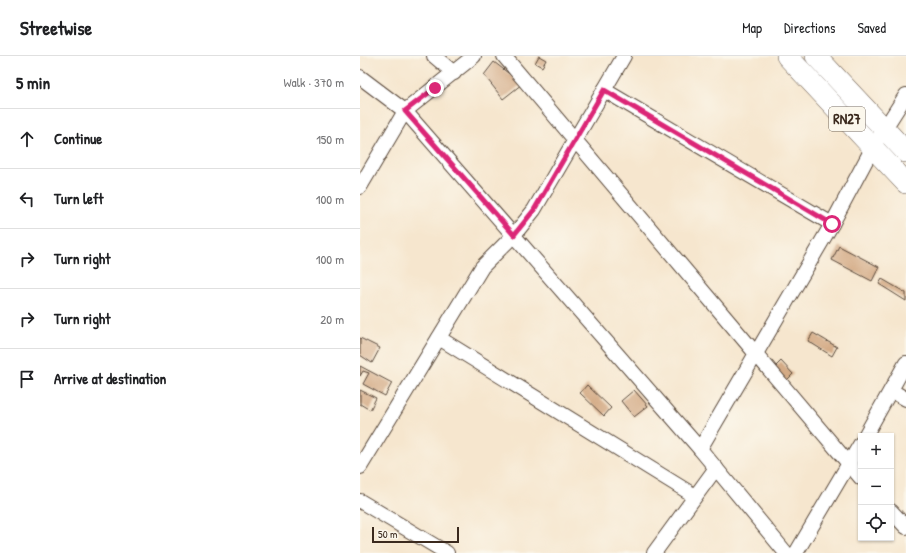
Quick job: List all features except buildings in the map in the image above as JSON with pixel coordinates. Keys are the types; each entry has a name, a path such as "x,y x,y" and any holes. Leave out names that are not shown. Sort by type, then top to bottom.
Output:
{"main road":[{"name":"RN27","path":"787,56 906,183"},
{"name":"RN27","path":"816,56 906,152"}],"street":[{"path":"434,56 454,72"},
{"path":"360,187 405,111 474,56"},
{"path":"504,56 574,141 858,474"},
{"path":"360,467 482,267 514,235 534,210 624,56"},
{"path":"360,77 405,111 700,449 786,553"},
{"path":"604,90 832,224"},
{"path":"700,449 832,224 873,147 906,95"},
{"path":"439,338 694,496"},
{"path":"867,433 892,391 906,363"},
{"path":"892,391 906,399"},
{"path":"796,553 858,448"},
{"path":"654,553 694,496 716,468"},
{"path":"360,501 448,553"},
{"path":"894,514 906,527"}],"route":[{"path":"435,88 405,111 514,235 534,210 604,90 832,224"}]}
